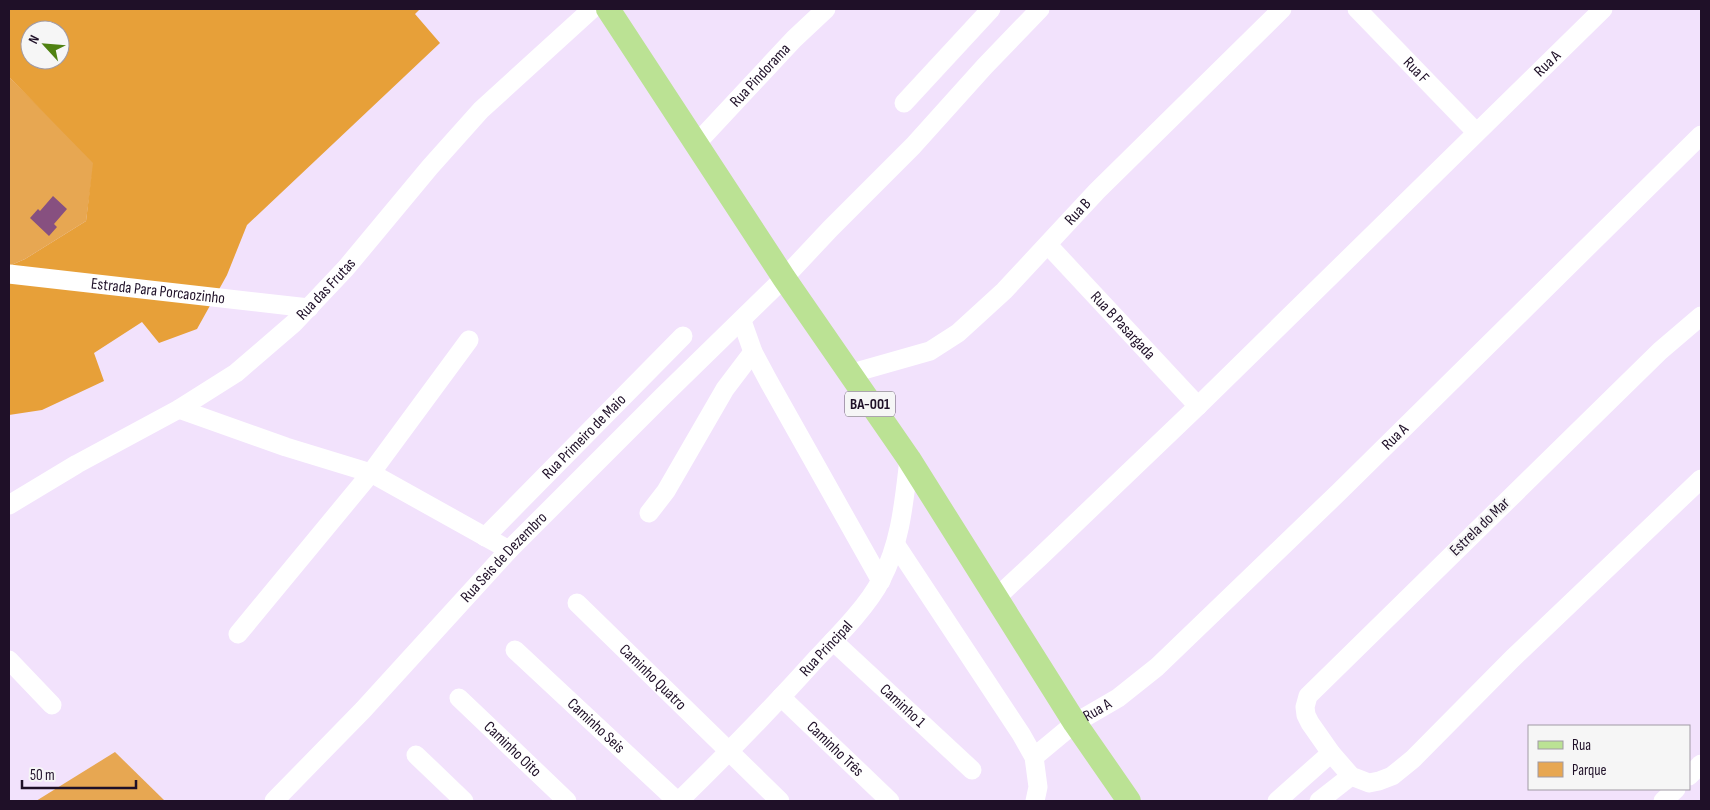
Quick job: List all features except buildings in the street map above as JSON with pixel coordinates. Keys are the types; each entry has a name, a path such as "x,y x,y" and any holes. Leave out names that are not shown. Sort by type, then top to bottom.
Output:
{"main road":[{"name":"BA-001","path":"608,9 784,278 908,459 1075,723 1130,800"}],"street":[{"name":"Rua das Frutas","path":"9,505 76,464 179,409 236,373 294,323 346,268 430,167 481,110 592,9"},
{"name":"Rua Pindorama","path":"696,144 794,39 826,9"},
{"path":"904,103 991,9"},
{"name":"Rua Seis de Dezembro","path":"274,801 363,710 509,550 661,398 742,321 913,146 985,66 1040,9"},
{"name":"Rua B","path":"849,374 930,351 958,333 1004,291 1097,191 1282,9"},
{"name":"Rua F","path":"1357,9 1476,132"},
{"name":"Rua A","path":"996,598 1198,406 1603,9"},
{"name":"Rua A","path":"1034,757 1075,723 1118,698 1164,660 1339,492 1701,135"},
{"name":"Rua B Pasargada","path":"1048,245 1198,406"},
{"name":"Estrada Para Porcaozinho","path":"9,274 308,308"},
{"name":"Estrela do Mar","path":"1351,776 1331,753 1306,715 1308,696 1660,350 1701,316"},
{"path":"742,321 753,352 881,581"},
{"name":"Rua Primeiro de Maio","path":"485,537 683,336"},
{"path":"238,634 371,473 469,340"},
{"path":"649,513 666,491 725,389 753,352"},
{"path":"179,409 286,447 371,473 509,550"},
{"name":"Rua Principal","path":"678,801 729,752 833,642 871,597 881,581 896,545 903,513 908,459"},
{"path":"1319,801 1351,776 1369,783 1379,782 1392,776 1412,759 1512,659 1701,479"},
{"path":"896,545 1021,734 1034,757 1038,787 1036,801"},
{"name":"Caminho Quatro","path":"577,603 780,801"},
{"name":"Caminho 1","path":"833,642 972,770"},
{"name":"Caminho Seis","path":"515,650 678,801"},
{"path":"9,660 52,705"},
{"name":"Caminho Três","path":"781,697 890,801"},
{"name":"Caminho Oito","path":"459,698 567,801"},
{"path":"1277,801 1331,753"},
{"path":"416,755 464,801"},
{"path":"1690,775 1701,764"},
{"path":"1663,801 1675,790"}],"green space":[{"path":"9,77 94,162 86,221 25,259 9,266"},
{"path":"115,752 165,801 36,801"}],"shaded area":[{"path":"9,9 420,9 415,14 440,43 247,225 227,275 197,329 159,343 142,322 94,353 104,381 42,410 9,415 9,266 25,259 86,221 93,163 9,77"}]}
